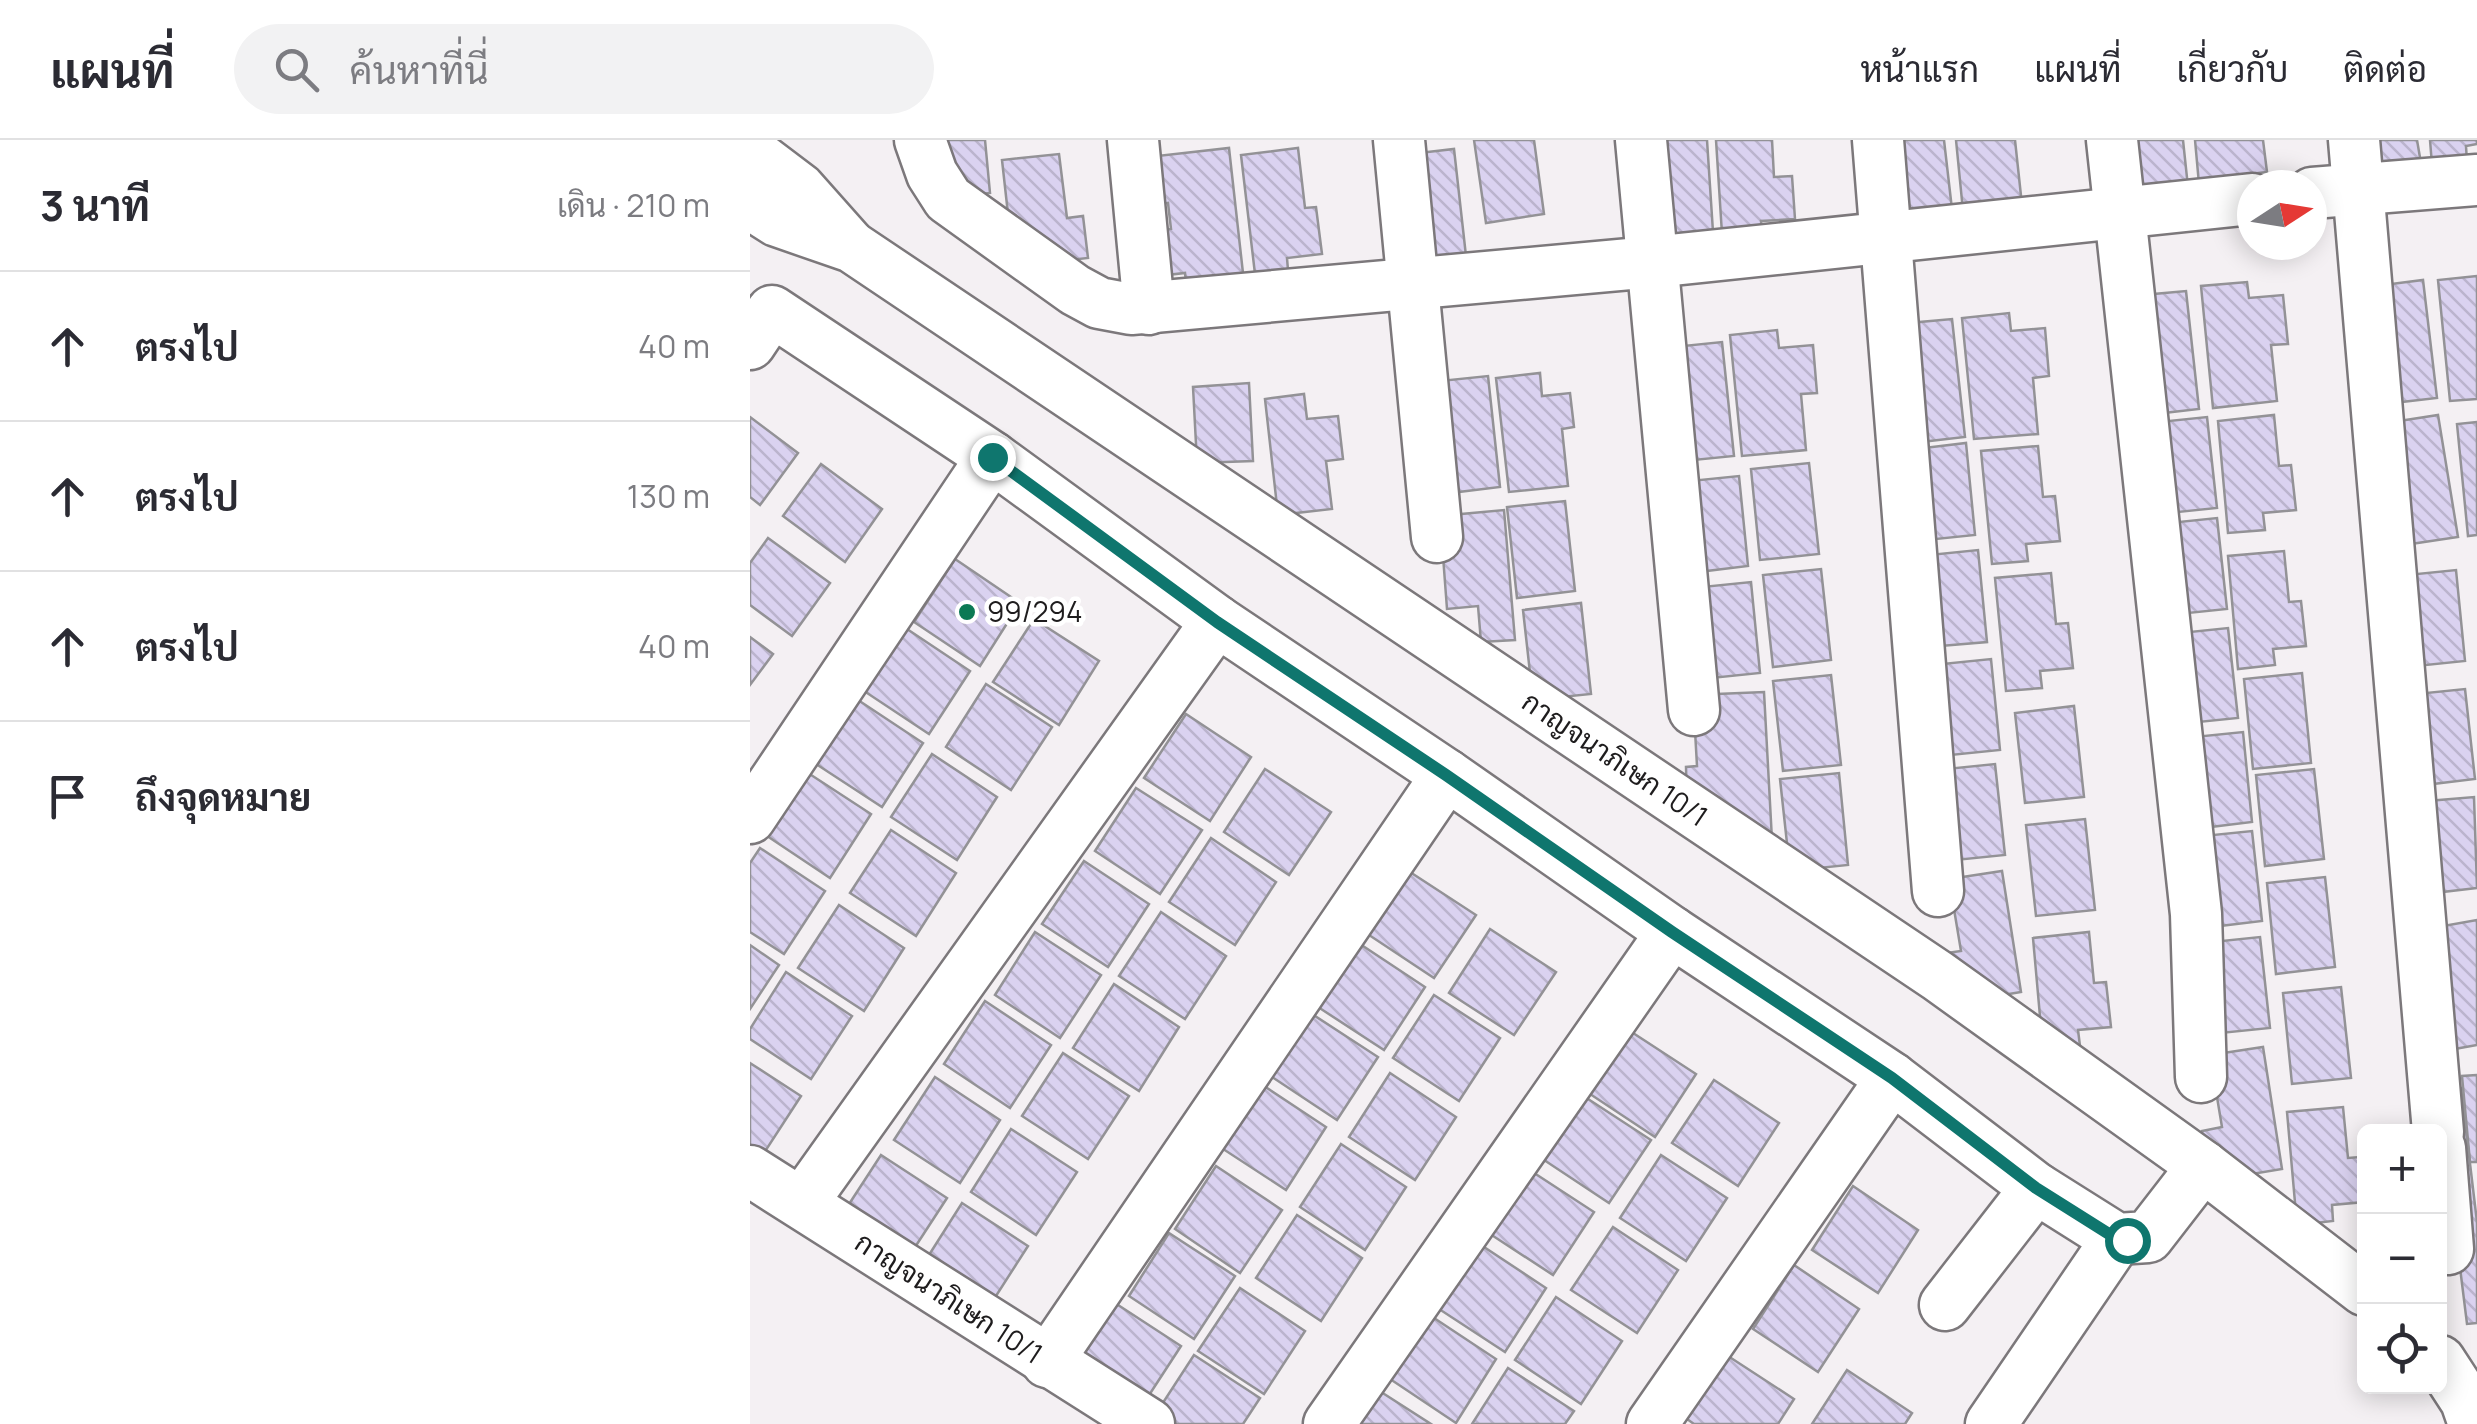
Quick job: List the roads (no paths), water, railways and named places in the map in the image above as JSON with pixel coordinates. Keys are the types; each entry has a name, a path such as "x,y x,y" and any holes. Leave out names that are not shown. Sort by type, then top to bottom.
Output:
{"street":[{"path":"920,140 932,174 948,199 1075,290 1099,303 1149,309 2237,202"},
{"path":"1133,140 1149,309"},
{"path":"1399,140 1436,538"},
{"path":"1641,140 1694,710"},
{"path":"1878,140 1938,891"},
{"path":"2112,140 2196,914 2201,1077"},
{"name":"กาญจนาภิเษก 10/1","path":"750,151 800,189 852,247 1938,976 2203,1166 2357,1285"},
{"path":"2437,1124 2342,173 2477,180"},
{"name":"กาญจนาภิเษก 10/1","path":"750,204 776,221 852,247"},
{"path":"757,317 992,457 1217,622 1892,1078 2036,1188 2117,1239 2148,1236 2203,1166"},
{"path":"750,818 992,457"},
{"path":"802,1203 1217,622"},
{"path":"1047,1362 1446,775"},
{"path":"1329,1424 1672,932"},
{"path":"1652,1424 1892,1078"},
{"name":"กาญจนาภิเษก 10/1","path":"750,1172 1148,1424"},
{"path":"1945,1305 2036,1188"},
{"path":"2445,1214 2448,1249"},
{"path":"1991,1424 2117,1239"},
{"path":"2447,1372 2466,1400 2474,1424"}],"place":[{"name":"99/294","path":"967,612"}]}
